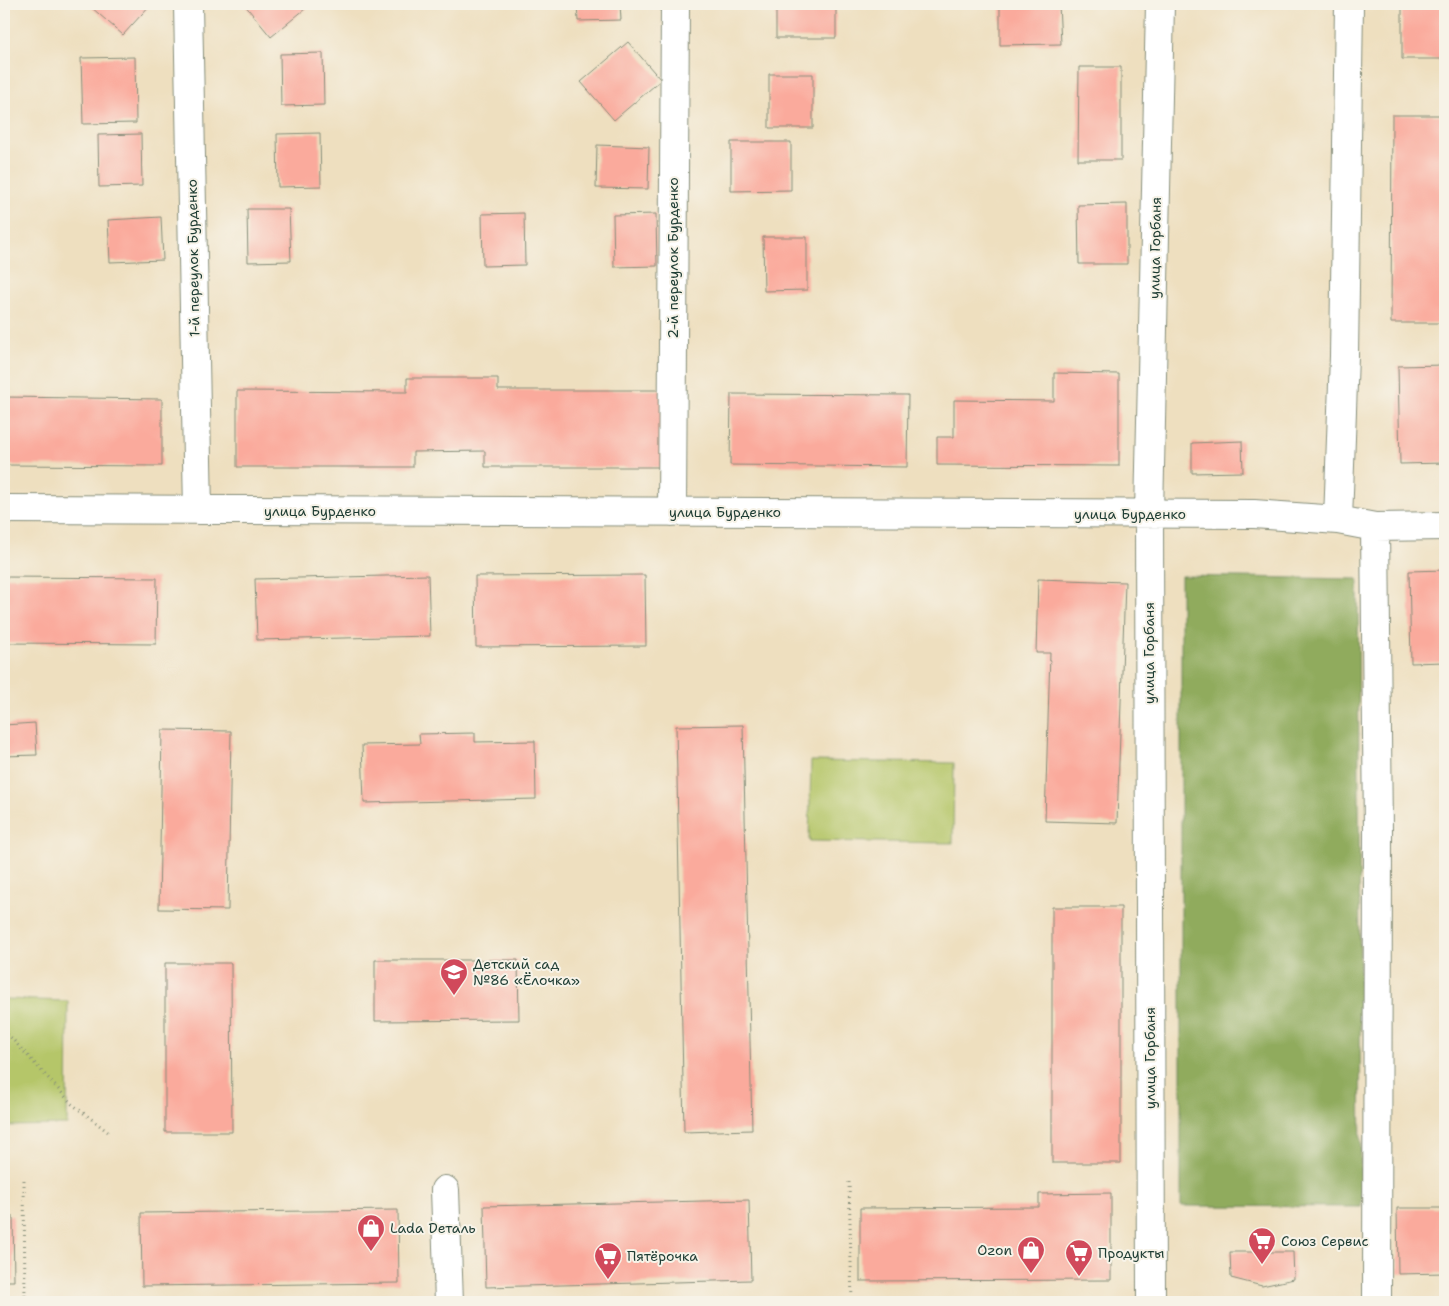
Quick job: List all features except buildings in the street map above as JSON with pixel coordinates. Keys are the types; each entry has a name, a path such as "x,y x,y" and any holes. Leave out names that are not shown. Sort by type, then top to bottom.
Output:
{"street":[{"name":"2-й переулок Бурденко","path":"672,512 675,4"},
{"name":"улица Горбаня","path":"1151,1302 1149,514 1160,4"},
{"path":"1338,520 1344,356 1349,4"},
{"name":"1-й переулок Бурденко","path":"188,5 198,510"},
{"name":"улица Бурденко","path":"4,509 1254,514 1338,520 1374,527 1445,526"},
{"path":"1374,527 1378,833 1377,1302"},
{"path":"445,1190 448,1302"}],"path":[{"path":"4,1030 72,1104 108,1132"},
{"path":"24,1180 24,1302"},
{"path":"849,1182 852,1302"}],"green space":[{"path":"1181,576 1358,579 1361,1207 1181,1206"},
{"path":"811,761 954,763 953,843 809,841"},
{"path":"4,999 68,1001 67,1125 4,1126"}],"place":[{"name":"Детский сад №86 «Ёлочка»","path":"454,996"},
{"name":"Lada Dеталь","path":"371,1252"},
{"name":"Союз Сервис","path":"1262,1265"},
{"name":"Ozon","path":"1031,1274"},
{"name":"Продукты","path":"1079,1277"},
{"name":"Пятёрочка","path":"608,1280"}]}
